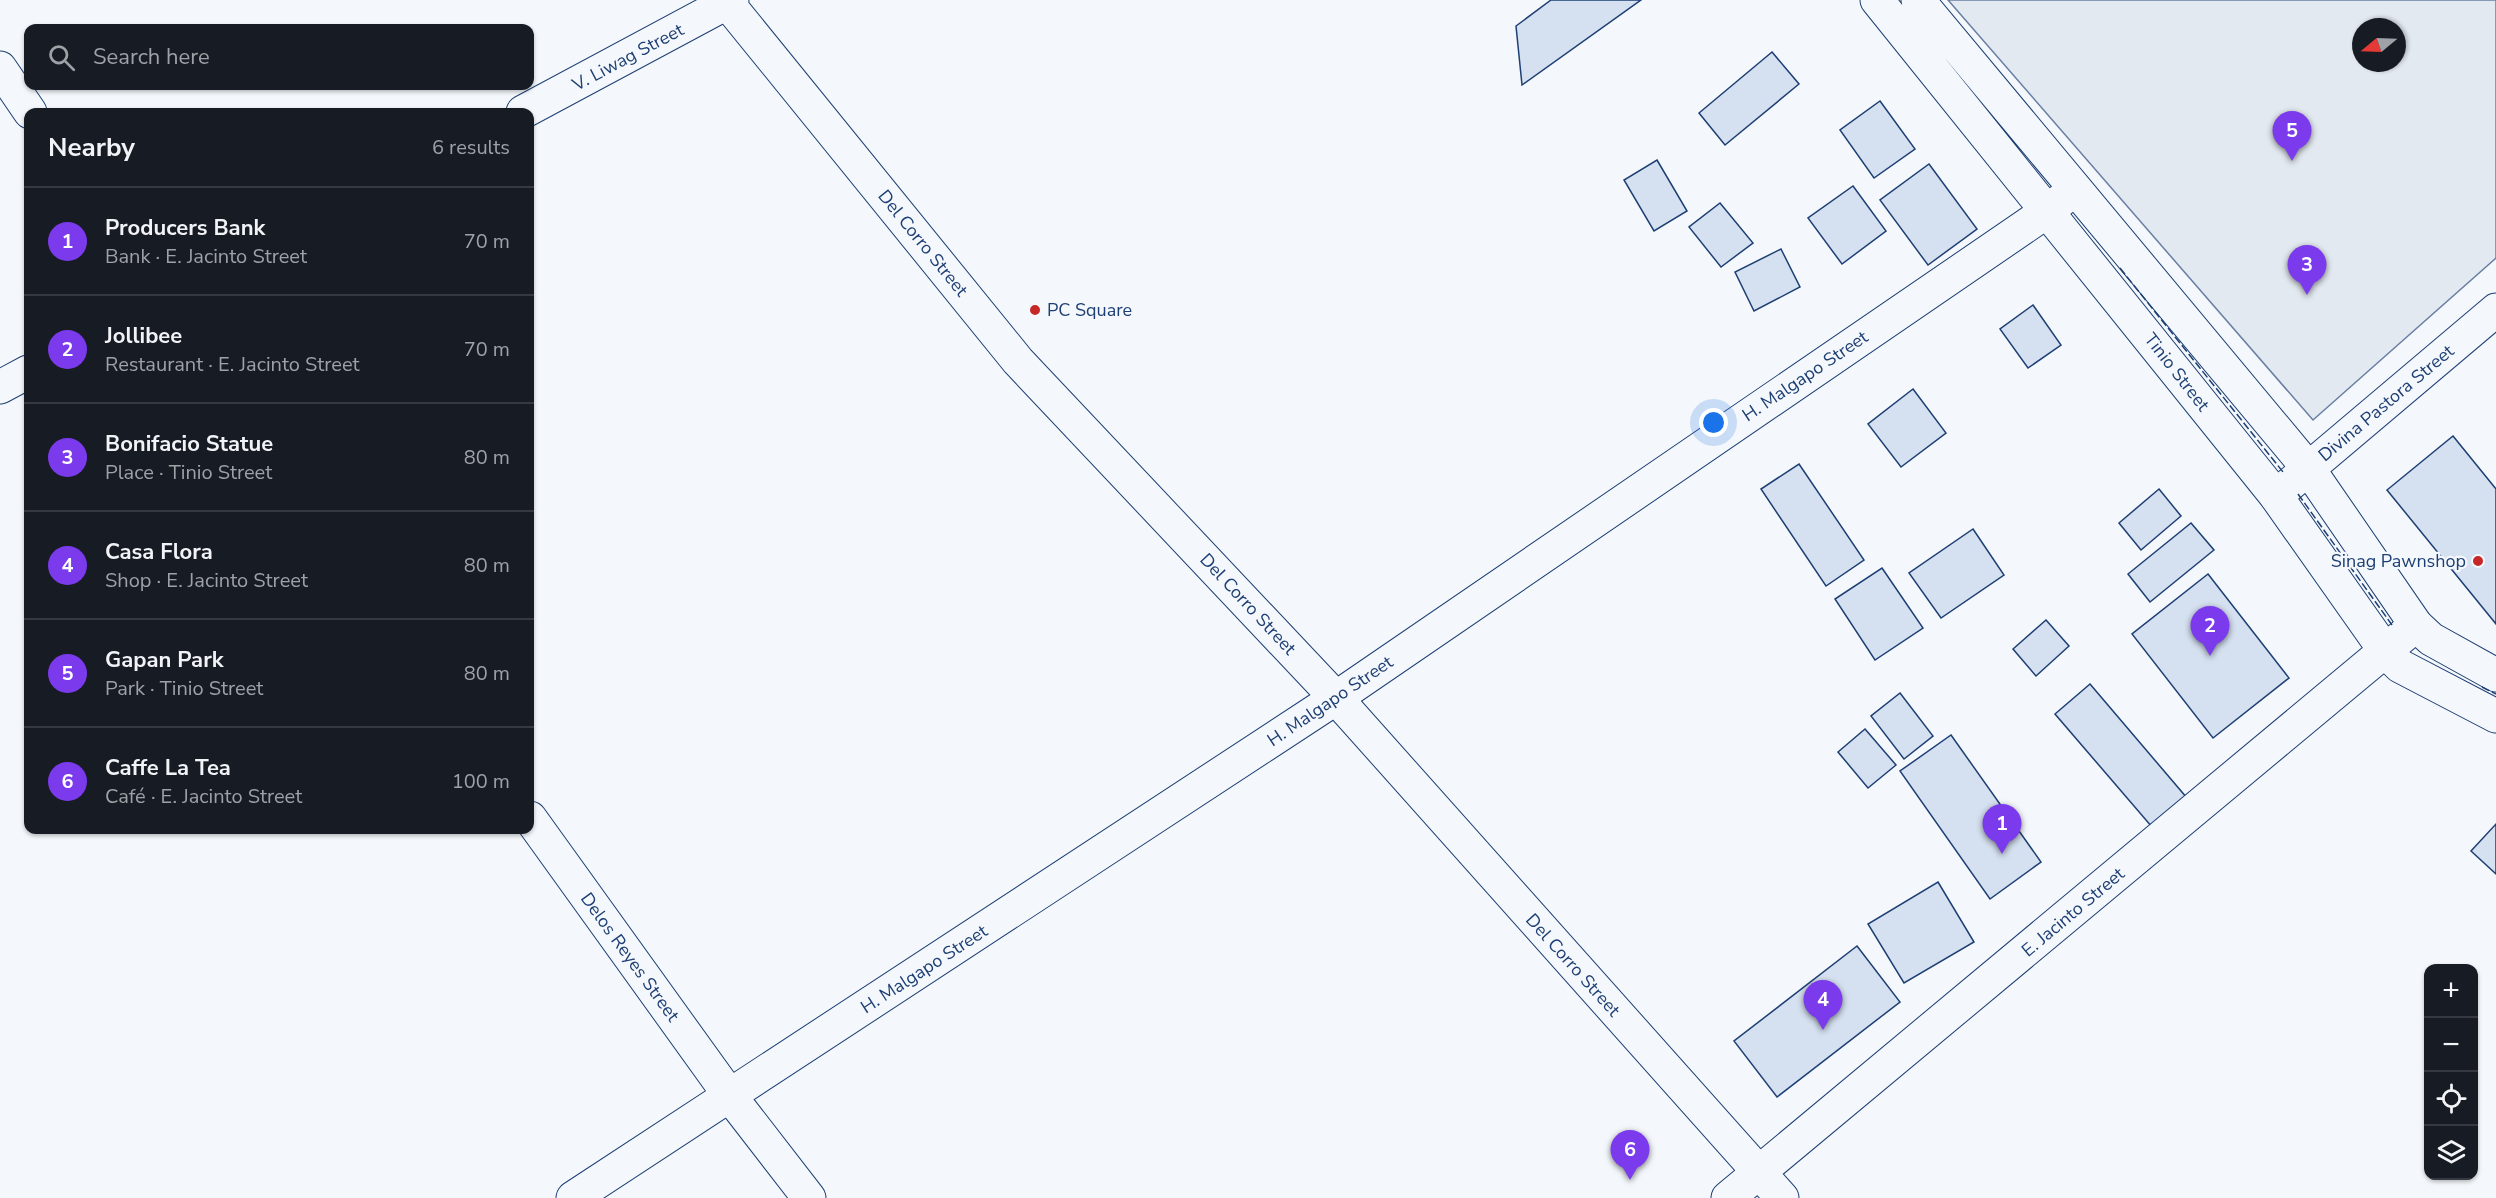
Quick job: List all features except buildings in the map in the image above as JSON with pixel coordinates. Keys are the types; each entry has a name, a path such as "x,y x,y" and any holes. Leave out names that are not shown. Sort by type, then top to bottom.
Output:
{"street":[{"name":"Tinio Street","path":"1878,0 2049,210 2276,496 2386,652 2400,666 2496,716"},
{"path":"1918,0 2308,468 2416,625 2431,639 2496,675"},
{"name":"V. Liwag Street","path":"530,108 728,1"},
{"name":"Del Corro Street","path":"728,1 1018,361 1336,698 1782,1198"},
{"path":"0,68 27,108"},
{"name":"H. Malgapo Street","path":"573,1198 1336,698 2049,210 2075,189"},
{"name":"Divina Pastora Street","path":"2276,496 2496,310"},
{"path":"0,387 24,374"},
{"name":"E. Jacinto Street","path":"1728,1198 2416,625"},
{"name":"Delos Reyes Street","path":"534,824 730,1096 809,1198"}],"shaded area":[{"path":"1948,0 2496,0 2496,258 2313,420"}],"fence":[{"path":"2120,268 2283,472"},
{"path":"2298,494 2392,625"},
{"path":"2482,687 2496,694"}],"place":[{"name":"Gapan Park","path":"2292,161"},
{"name":"Bonifacio Statue","path":"2307,295"},
{"name":"PC Square","path":"1035,310"},
{"name":"Sinag Pawnshop","path":"2478,561"},
{"name":"Jollibee","path":"2210,656"},
{"name":"Producers Bank","path":"2002,854"},
{"name":"Casa Flora","path":"1823,1030"},
{"name":"Caffe La Tea","path":"1630,1180"}]}
